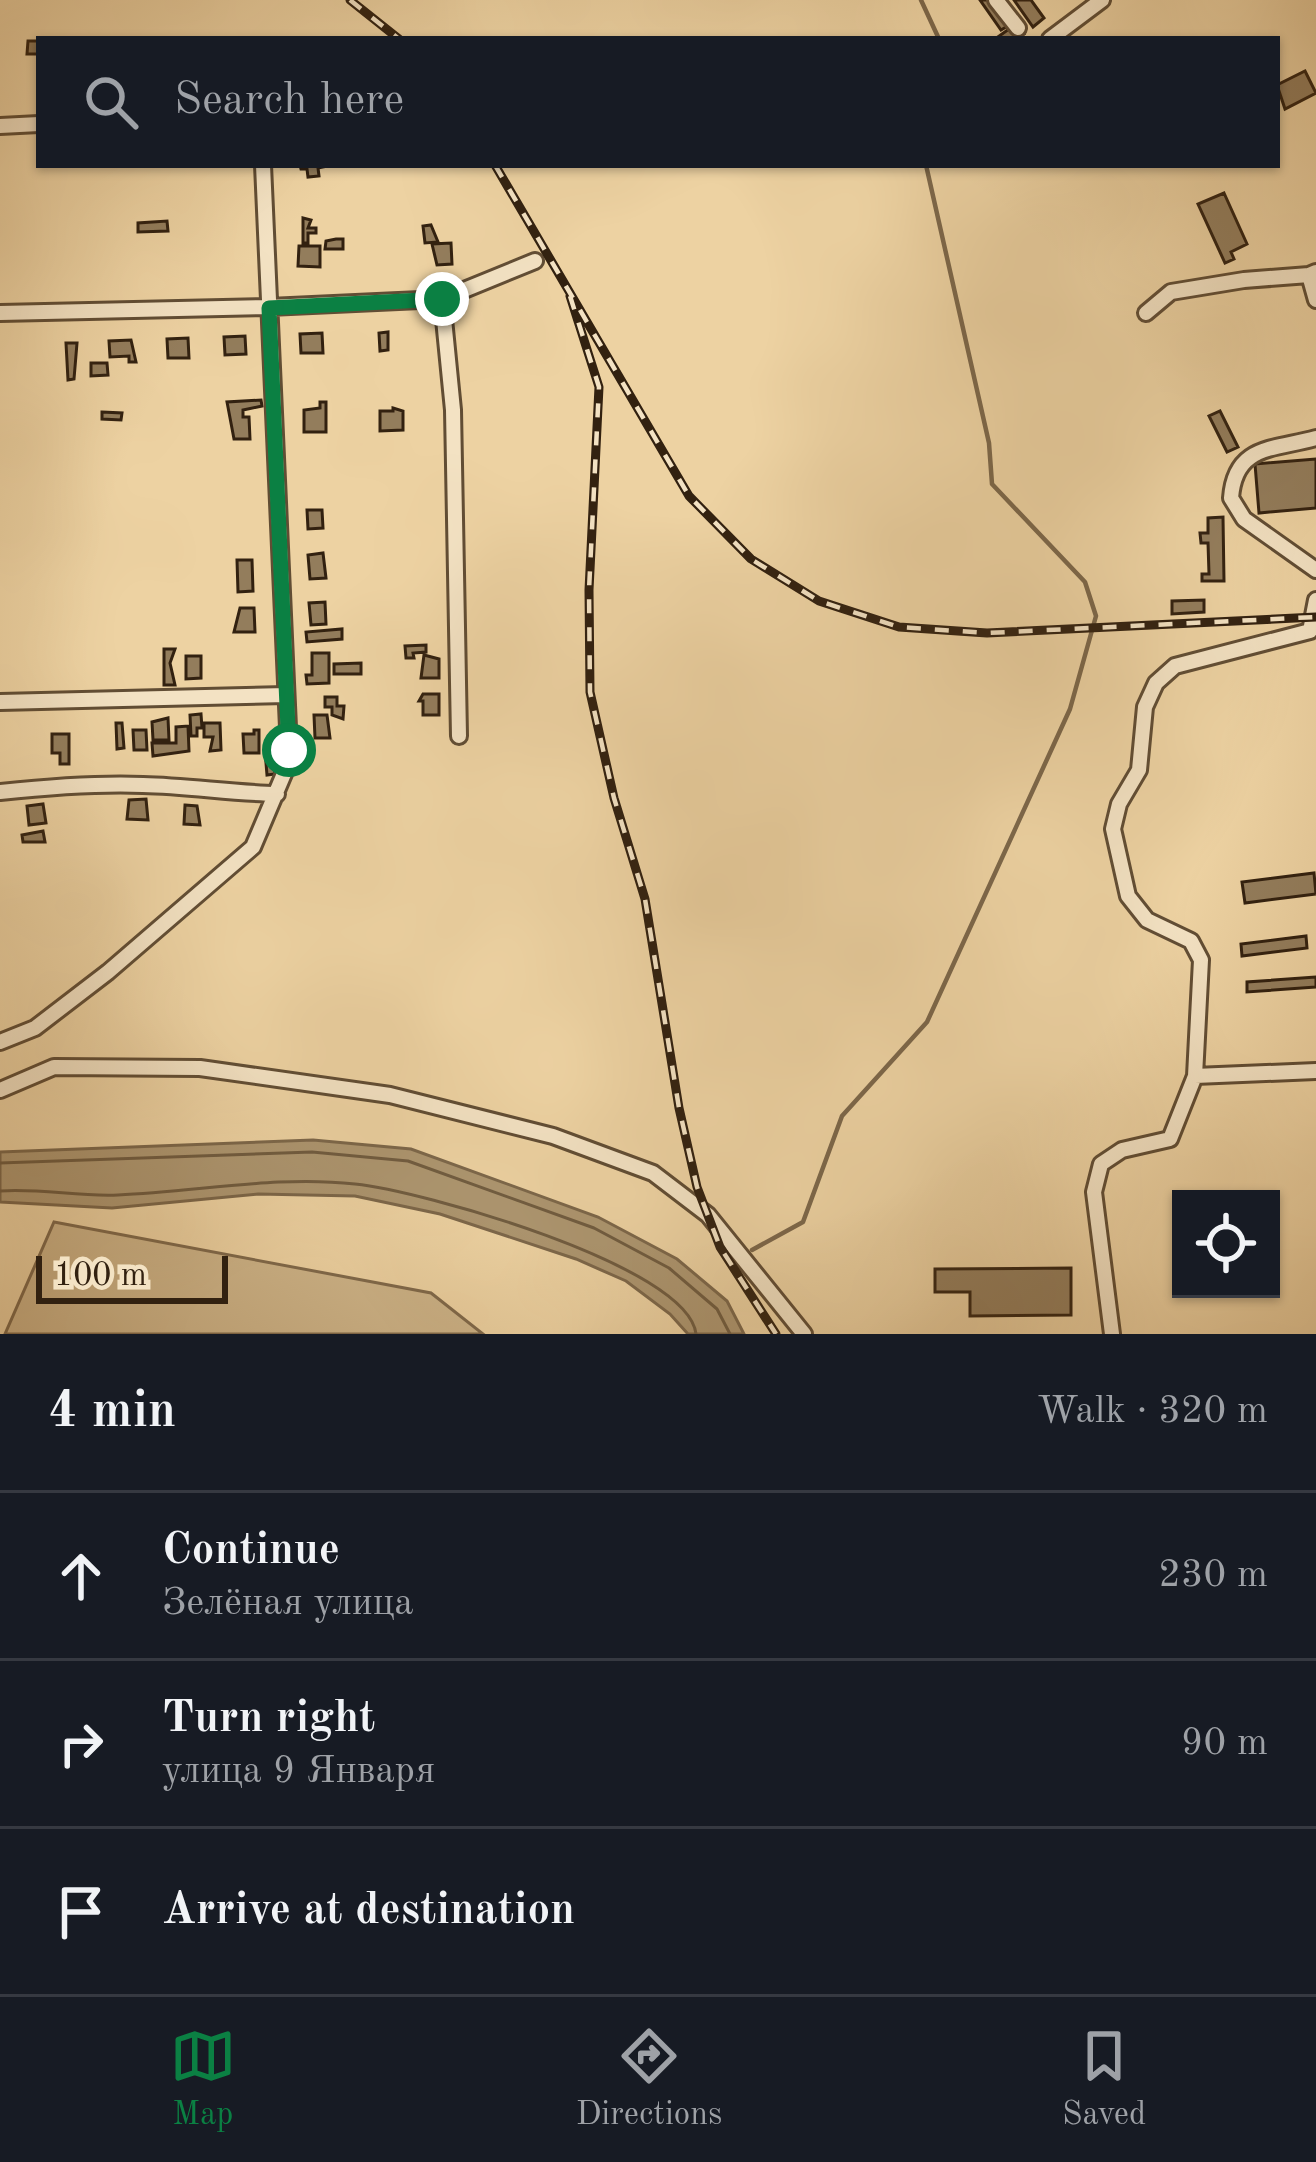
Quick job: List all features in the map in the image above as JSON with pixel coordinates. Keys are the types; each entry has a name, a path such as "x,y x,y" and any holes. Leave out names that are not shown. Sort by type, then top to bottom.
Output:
{"street":[{"path":"996,0 1018,28"},
{"path":"1054,36 1102,0"},
{"path":"0,126 36,124"},
{"path":"0,1042 35,1028 90,986 253,847 277,794 289,750 263,168"},
{"path":"0,313 442,299 535,261"},
{"path":"1145,313 1171,292 1312,273 1316,300"},
{"path":"442,299 453,410 459,736"},
{"path":"1316,438 1252,454 1238,468 1231,498 1244,518 1316,570"},
{"path":"1112,1334 1094,1192 1100,1164 1122,1150 1170,1139 1195,1076 1201,960 1191,941 1147,920 1128,896 1113,829 1120,804 1139,770 1145,707 1156,683 1175,667 1310,631 1316,600"},
{"path":"0,702 286,695"},
{"path":"0,792 146,785 277,794"},
{"path":"0,1090 54,1067 200,1068 390,1095 553,1136 653,1173 708,1215 804,1334"},
{"path":"1195,1076 1316,1071"}],"shaded area":[{"path":"54,1222 431,1293 483,1334 5,1334"}],"water":[{"path":"313,1140 411,1149 598,1217 677,1259 727,1301 744,1334 688,1334 626,1281 576,1259 440,1214 355,1196 258,1194 112,1208 0,1202 0,1152"}],"building":[{"path":"980,0 994,0 1011,24 1001,30"},
{"path":"1014,0 1031,0 1044,18 1033,27"},
{"path":"1016,24 1024,34 1021,36 999,36"},
{"path":"28,41 36,41 36,54 27,54"},
{"path":"1305,71 1316,93 1285,109 1280,84"},
{"path":"318,168 319,176 308,177 307,169 301,169"},
{"path":"1224,193 1247,244 1231,252 1234,259 1225,263 1198,204"},
{"path":"303,218 311,220 308,228 316,228 316,233 308,233 308,243 303,243"},
{"path":"167,221 168,231 138,232 138,223"},
{"path":"431,225 438,242 425,243 423,226"},
{"path":"343,239 343,249 325,249 326,241"},
{"path":"451,243 452,264 437,265 432,244"},
{"path":"299,246 320,246 320,267 298,266"},
{"path":"388,332 388,350 380,351 379,333"},
{"path":"322,333 323,353 301,353 300,334"},
{"path":"245,336 246,354 225,355 224,337"},
{"path":"188,338 189,358 168,358 167,339"},
{"path":"131,340 136,362 129,362 129,356 110,357 109,341"},
{"path":"66,343 77,343 74,379 68,380"},
{"path":"91,363 107,363 108,375 91,376"},
{"path":"261,400 262,406 243,410 243,417 249,417 250,439 234,439 227,402"},
{"path":"320,402 326,402 326,432 304,432 304,410 320,408"},
{"path":"380,411 403,411 403,430 380,431"},
{"path":"1220,411 1238,447 1227,452 1209,416"},
{"path":"102,412 122,413 121,420 102,419"},
{"path":"1316,459 1316,508 1259,513 1255,464"},
{"path":"307,510 322,510 323,528 308,529"},
{"path":"1223,517 1224,581 1202,581 1202,574 1209,574 1208,543 1201,543 1200,533 1208,533 1208,518"},
{"path":"323,553 326,578 310,579 308,555"},
{"path":"237,560 252,560 253,591 238,592"},
{"path":"1204,600 1204,612 1172,614 1172,601"},
{"path":"325,602 326,624 311,625 309,603"},
{"path":"240,608 254,608 255,632 234,632"},
{"path":"342,629 342,639 307,642 306,632"},
{"path":"426,645 426,652 406,658 405,646"},
{"path":"164,649 175,649 170,663 175,685 164,685"},
{"path":"312,653 329,653 329,683 307,684"},
{"path":"424,655 439,659 439,678 421,678"},
{"path":"186,656 201,656 201,678 186,679"},
{"path":"361,663 361,674 334,674 334,664"},
{"path":"423,694 439,694 439,715 423,715 423,701 419,701"},
{"path":"325,697 337,697 337,706 344,706 343,719 332,715 332,707 325,707"},
{"path":"201,714 202,728 191,736 190,715"},
{"path":"314,715 327,715 330,738 315,738"},
{"path":"168,718 169,740 153,740 152,722"},
{"path":"116,723 122,723 124,748 117,749"},
{"path":"204,723 220,723 221,750 210,751 213,737 204,737"},
{"path":"188,726 189,751 153,756 152,743 176,743 176,727"},
{"path":"133,730 146,730 147,750 134,750"},
{"path":"259,730 259,753 244,753 243,734 254,734"},
{"path":"52,734 69,734 69,764 60,764 60,753 52,753"},
{"path":"265,751 273,751 275,774 267,775"},
{"path":"146,799 148,820 127,819 129,800"},
{"path":"43,804 46,823 29,825 27,806"},
{"path":"185,805 197,806 200,825 184,824"},
{"path":"43,831 45,842 23,842 22,835"},
{"path":"1314,873 1316,894 1245,903 1242,882"},
{"path":"1306,936 1307,948 1242,956 1241,944"},
{"path":"1316,977 1316,987 1247,992 1247,982"},
{"path":"1071,1268 1071,1315 970,1316 970,1292 935,1292 935,1269"}],"waterway":[{"path":"921,0 938,36"},
{"path":"752,1250 803,1222 842,1116 927,1022 1070,709 1096,616 1085,582 992,484 989,443 927,168"}],"railway":[{"path":"350,0 395,36"},
{"path":"497,168 689,496 751,559 819,601 899,627 987,633 1316,617"},
{"path":"570,296 599,387 589,590 590,692 614,798 645,899 679,1108 697,1187 720,1247 776,1334"}],"route":[{"path":"289,750 269,308 442,299"}]}
